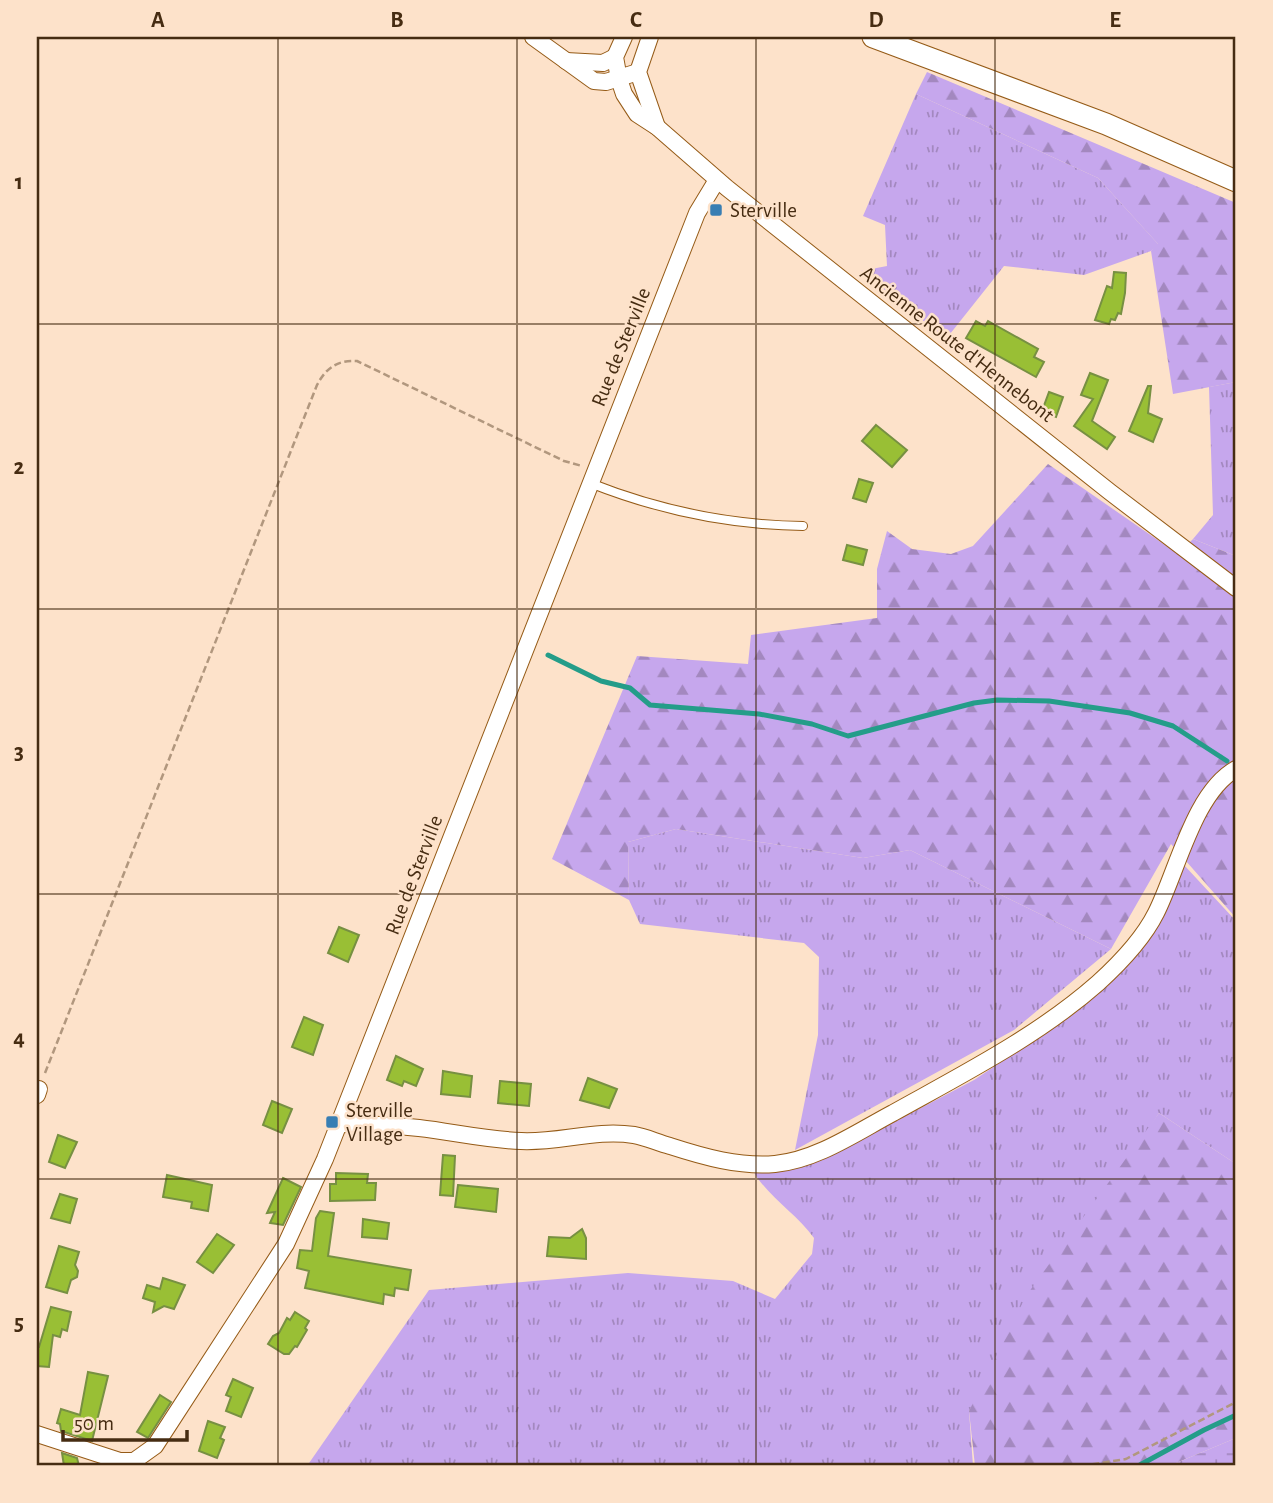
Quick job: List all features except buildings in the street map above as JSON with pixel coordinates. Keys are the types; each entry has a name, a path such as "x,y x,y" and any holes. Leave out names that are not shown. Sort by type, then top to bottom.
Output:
{"main road":[{"path":"873,37 1106,124 1236,181"}],"street":[{"path":"533,37 594,80 606,82 638,72"},
{"path":"566,61 603,62 615,57 624,37"},
{"path":"650,37 638,72 657,127"},
{"name":"Ancienne Route d'Hennebont","path":"615,57 624,94 638,114 657,127 717,180 1100,484 1236,588"},
{"name":"Rue de Sterville","path":"37,1434 133,1463 155,1446 286,1244 325,1159 697,213 717,180"},
{"path":"338,1124 382,1124 523,1141 594,1133 635,1135 693,1154 749,1165 778,1164 811,1154 844,1140 985,1062 1097,984 1128,954 1156,913 1179,855 1209,795 1236,769"}],"lane":[{"path":"593,477 691,514 732,522 803,526"}],"path":[{"path":"38,1092 317,385 329,368 345,360 356,360 593,477"},
{"path":"1082,1466 1125,1459 1236,1402"}],"green space":[{"path":"927,72 1236,203 1236,382 1173,394 1151,251 1158,244 1098,178 916,94"},
{"path":"916,94 1098,178 1159,245 1151,251 1084,275 1004,266 946,339 861,271 887,266 885,225 863,216"},
{"path":"1236,382 1236,556 1193,539 1213,515 1209,387"},
{"path":"1048,464 1178,554 1193,539 1236,556 1236,918 1171,844 1111,949 910,850 863,858 676,829 628,842 629,900 552,859 637,656 748,664 751,635 877,618 877,569 887,531 912,549 951,554 973,546"},
{"path":"676,829 863,858 910,850 1111,949 1014,1030 795,1150 818,1035 819,957 804,943 640,924 629,900 628,842"},
{"path":"1184,865 1236,921 1236,1164 1159,1113 969,1411 973,1466 307,1466 429,1290 628,1273 733,1281 775,1299 812,1254 814,1238 759,1181 753,1171 820,1161 974,1080 1075,1013 1160,919"},
{"path":"1159,1113 1236,1164 1236,1438 1169,1466 975,1466 969,1411 1026,1296"},
{"path":"1236,1438 1236,1466 1169,1466"}],"waterway":[{"path":"548,655 601,681 630,688 650,705 759,714 812,724 848,736 974,703 997,700 1049,701 1130,713 1173,726 1227,761"},
{"path":"1138,1466 1236,1415"}],"place":[{"name":"Sterville","path":"716,210"},
{"name":"Sterville Village","path":"332,1122"}]}
